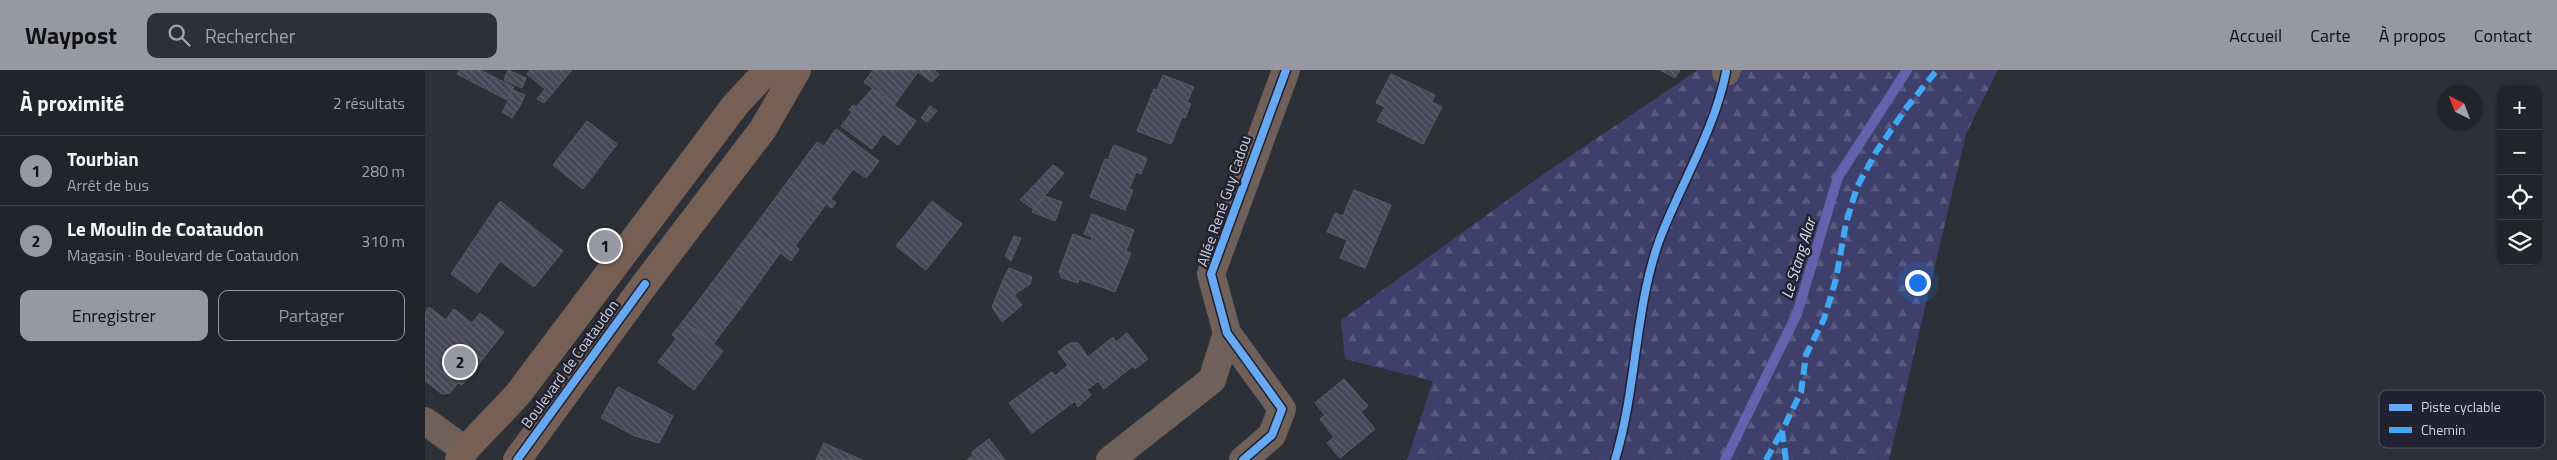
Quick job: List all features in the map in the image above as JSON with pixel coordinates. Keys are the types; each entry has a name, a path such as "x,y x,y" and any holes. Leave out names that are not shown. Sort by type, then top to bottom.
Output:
{"main road":[{"name":"Boulevard de Coataudon","path":"465,457 517,394 736,104 768,70"},
{"name":"Boulevard de Coataudon","path":"517,460 645,284 763,128 797,70"}],"street":[{"name":"Allée René Guy Cadou","path":"1243,460 1272,435 1281,409 1227,333 1211,274 1286,70"},
{"path":"1110,460 1212,380 1227,333"},
{"path":"425,421 465,457"}],"green space":[{"path":"1698,70 1998,70 1966,134 1889,460 1407,460 1433,381 1345,359 1341,320 1545,173"}],"building":[{"path":"460,70 480,70 514,87 507,100 457,74"},
{"path":"508,70 526,78 522,88 504,80"},
{"path":"530,70 572,70 544,103 537,99 545,89 527,74"},
{"path":"873,70 934,70 939,74 932,82 918,72 894,105 864,82"},
{"path":"1660,70 1680,70 1675,78"},
{"path":"1391,74 1435,95 1432,102 1442,107 1423,144 1377,121 1385,107 1376,103"},
{"path":"1163,75 1194,87 1187,102 1191,104 1185,118 1182,117 1171,144 1137,131 1154,89 1157,90"},
{"path":"872,89 916,121 898,145 883,134 872,149 841,126 852,112 849,110 853,105 856,107"},
{"path":"513,90 525,95 521,104 508,97"},
{"path":"510,98 521,104 512,118 502,112"},
{"path":"930,106 937,111 927,122 921,118"},
{"path":"587,121 617,144 583,189 553,165"},
{"path":"836,129 879,161 866,178 853,169 831,199 836,203 832,208 826,204 824,207 788,181 817,142 824,146"},
{"path":"1114,145 1147,158 1141,174 1136,172 1129,189 1133,190 1125,210 1090,197 1105,159 1108,160"},
{"path":"1053,165 1064,173 1033,209 1020,200"},
{"path":"788,181 824,207 795,246 799,249 791,261 751,231"},
{"path":"1354,190 1391,205 1365,268 1340,258 1347,240 1327,232 1335,213 1343,216"},
{"path":"1045,196 1062,202 1055,221 1032,212"},
{"path":"500,201 563,251 534,287 500,261 478,293 451,274"},
{"path":"932,201 962,224 926,270 896,246"},
{"path":"1092,214 1134,230 1126,251 1131,253 1115,292 1079,279 1078,283 1062,278 1059,272 1073,234 1091,241 1092,237 1084,234"},
{"path":"751,231 780,253 742,306 711,284"},
{"path":"1014,236 1021,238 1011,261 1005,256"},
{"path":"1009,268 1032,277 1030,284 1014,295 1003,280"},
{"path":"1003,280 1022,305 1002,322 992,307"},
{"path":"711,284 742,306 714,343 683,321"},
{"path":"429,307 446,320 454,309 472,323 480,313 504,332 462,385 458,383 450,393 442,394 425,381 425,313"},
{"path":"683,321 723,351 694,390 658,362 676,339 672,335"},
{"path":"1127,333 1148,359 1135,369 1133,366 1104,389 1098,381 1087,390 1058,352 1070,343 1078,343 1088,357 1113,337 1116,342"},
{"path":"1068,365 1091,395 1078,407 1075,401 1032,433 1009,403 1052,372 1055,376"},
{"path":"1344,379 1368,406 1361,412 1375,429 1340,458 1327,443 1334,437 1320,419 1325,415 1315,403"},
{"path":"618,387 673,416 659,443 635,436 601,418"},
{"path":"989,439 1005,460 967,460 973,455 972,452"},
{"path":"824,443 862,460 816,460"}],"waterway":[{"name":"Le Stang Alar","path":"1725,460 1797,314 1838,177 1907,70"}],"marked path":[{"path":"1786,460 1782,431 1801,392 1806,355 1824,319 1836,279 1846,223 1857,187 1876,152 1907,107 1937,70"},
{"path":"1766,460 1782,431"}],"cycle path":[{"path":"1243,460 1272,435 1282,409 1227,333 1211,274 1286,70"},
{"path":"1615,460 1628,405 1640,323 1651,268 1667,220 1705,137 1721,94 1726,72"},
{"path":"517,460 645,284"}],"place":[{"name":"Tourbian","path":"605,246"},
{"name":"Le Moulin de Coataudon","path":"460,362"}]}
